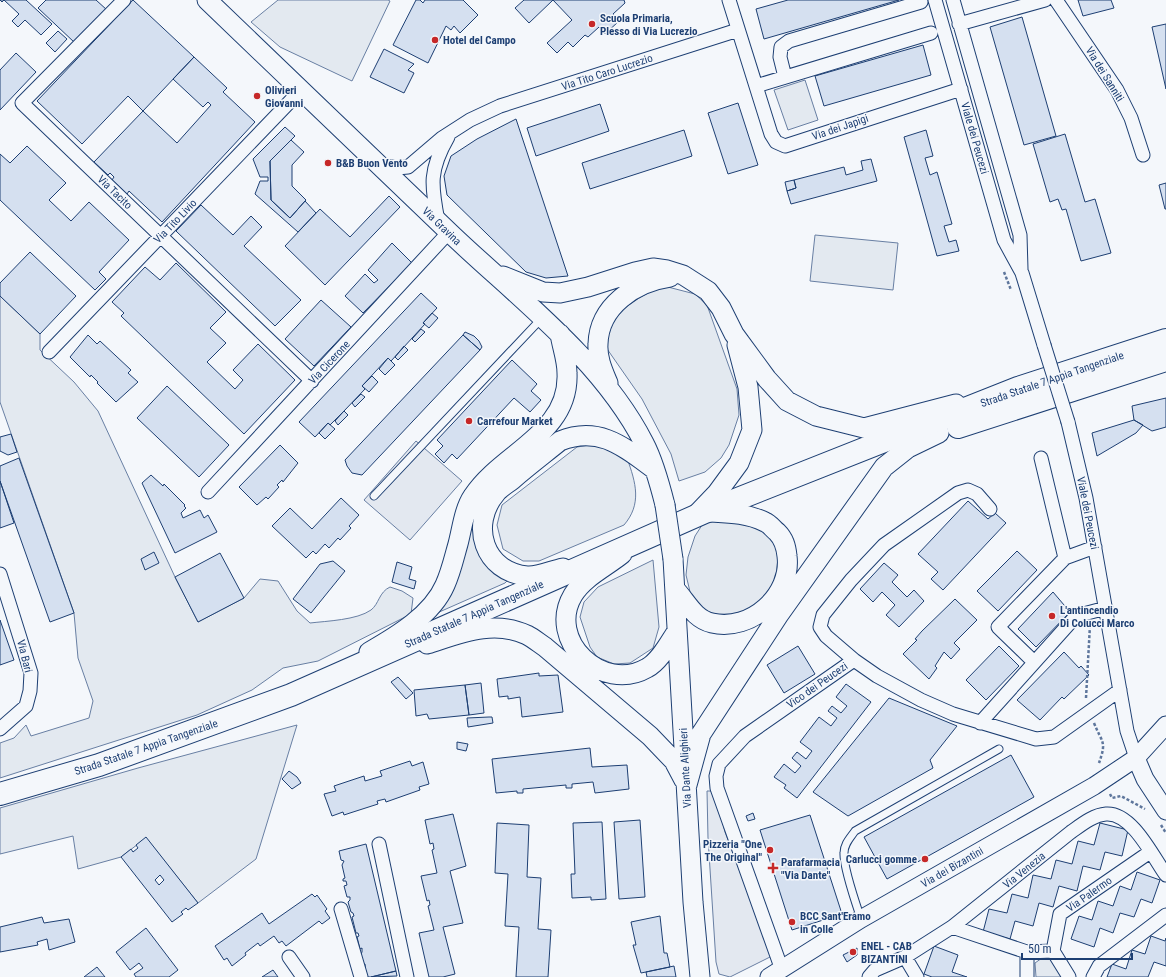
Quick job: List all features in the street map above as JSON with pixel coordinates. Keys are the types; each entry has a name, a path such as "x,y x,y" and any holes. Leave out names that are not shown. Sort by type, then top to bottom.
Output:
{"highway":[{"name":"Strada Statale 7 Appia Tangenziale","path":"0,794 99,765 291,695 591,561 635,544 699,515 1018,388 1166,340"},
{"name":"Strada Statale 7 Appia Tangenziale","path":"894,438 939,433 1166,360"}],"main road":[{"name":"Via Gravina","path":"207,0 484,266 560,334 613,394 644,443 654,469 665,506"},
{"path":"484,266 509,279 543,292 567,291 653,268 683,275 696,281 708,291 720,308 734,334 767,379 787,401 816,416 864,428 1018,388"},
{"path":"613,394 601,366 598,344 601,326 609,312 620,298 635,288 655,279 683,275"},
{"path":"291,695 385,643 430,608 445,586 472,497 484,480 545,430 558,414 566,394 567,373 560,334"},
{"path":"699,515 717,494 738,463 752,430 748,387 734,334"},
{"path":"687,785 701,734 778,616 884,466 908,448 939,433"},
{"path":"591,561 528,576 513,573 489,554 483,542 481,527 487,508 496,493 560,441 569,438 597,436 610,440 622,445 654,469"},
{"name":"Via Dante Alighieri","path":"665,506 673,559 693,902 700,977"},
{"path":"675,589 695,615 712,623 731,625 753,617 765,608 771,603 786,580 788,563 783,538 767,522 734,513 699,515"},
{"path":"635,544 612,563 587,580 573,595 566,615 567,635 574,648 585,661 599,671 630,675 648,668 663,652 677,631"},
{"path":"356,667 481,628 507,629 527,635 545,647 650,736 674,761 687,785"}],"street":[{"name":"Via Tacito","path":"124,0 22,103 312,380"},
{"path":"729,0 738,30"},
{"name":"Viale dei Peucezi","path":"935,0 1004,240 1022,273 1068,422 1086,498 1127,731 1136,758"},
{"name":"Viale dei Peucezi","path":"953,0 1020,235 1022,273"},
{"path":"959,24 1045,0"},
{"name":"Via dei Sanniti","path":"1056,0 1117,90 1132,118 1143,155"},
{"path":"785,77 780,57 781,47 789,41 921,2"},
{"name":"Via dei Japigi","path":"738,30 771,134 776,142 785,146 959,84"},
{"name":"Via Tito Caro Lucrezio","path":"378,164 397,168 408,167 470,120 500,106 738,30"},
{"path":"756,86 931,32"},
{"path":"959,84 974,73"},
{"name":"Via Tito Livio","path":"49,352 301,90"},
{"path":"443,227 432,189 433,171 440,151 450,134"},
{"name":"Via Cicerone","path":"208,492 312,380 443,227"},
{"path":"1041,458 1065,558"},
{"path":"854,660 826,636 820,627 823,615 851,580 884,545 958,493 968,490 990,509"},
{"path":"1034,662 998,627 1065,558 1095,547"},
{"name":"Via Bari","path":"0,574 27,656 31,679 30,691 26,706 0,729"},
{"path":"980,723 1076,616 1106,608"},
{"name":"Vico dei Peucezi","path":"776,973 717,788 716,776 720,764 745,736 854,660 877,676 921,700 980,723 1036,739 1054,737 1090,713 1120,690"},
{"name":"Via dei Bizantini","path":"776,973 861,919 1106,778 1136,758 1166,725"},
{"path":"1136,758 1159,815"},
{"name":"Via Venezia","path":"869,977 875,970 905,957 952,927 1071,832 1092,818 1106,814 1118,816 1132,824 1166,875"},
{"path":"379,844 407,977"},
{"name":"Via Palermo","path":"1053,951 1060,914 1150,852"},
{"path":"341,909 361,977"},
{"path":"1093,977 1099,966 1166,915"},
{"path":"952,927 1027,952 1053,951 1069,977"},
{"path":"1027,952 1027,977"},
{"path":"289,957 303,977"},
{"path":"905,957 917,977"}],"lane":[{"path":"374,496 542,318"},
{"path":"861,919 852,892 844,853 847,841 855,831 999,749"}],"path":[{"path":"1091,612 1086,704 1098,732 1102,737 1104,749 1099,763 1106,778 1112,798 1121,796 1159,815 1166,833"}],"shaded area":[{"path":"278,0 390,1 352,81 280,47 251,22"},
{"path":"805,80 818,120 788,130 774,90"},
{"path":"815,235 898,243 893,290 810,281"},
{"path":"664,286 695,294 707,305 737,389 739,415 729,445 721,458 705,472 679,481 671,454 642,399 605,346 612,324 618,315 634,301"},
{"path":"0,296 40,334 40,350 74,382 98,411 175,577 198,622 244,598 260,579 278,581 297,611 310,623 342,620 365,613 374,607 386,589 390,587 402,591 413,598 411,614 318,661 283,668 252,690 197,715 0,778 0,743 14,738 26,725 31,736 89,718 93,701 78,658 74,613 0,402"},
{"path":"416,441 462,481 410,540 364,500"},
{"path":"597,444 627,458 633,476 636,493 635,501 630,517 624,525 539,561 523,561 503,549 497,525 502,505 577,447"},
{"path":"733,518 767,527 777,545 780,567 775,585 762,605 739,618 714,617 692,600 686,575 688,557 695,536 704,522"},
{"path":"475,519 508,580 505,583 437,613 436,611 471,520"},
{"path":"653,560 659,627 653,648 630,663 614,664 597,657 590,647 580,617 584,602 598,587"},
{"path":"297,725 256,859 198,903 146,838 121,857 78,869 73,836 0,854 0,808 138,768"},
{"path":"707,791 715,791 725,832 772,956 730,977 719,974 716,962 708,838"},
{"path":"1048,957 1053,960 1063,977 1036,977 1035,963 1042,958"}],"building":[{"path":"4,0 26,0 52,24 41,35 25,20 18,27 12,21 19,14"},
{"path":"46,0 96,0 107,10 75,43 38,8"},
{"path":"133,0 194,57 143,111 128,96 82,144 37,101"},
{"path":"416,0 420,0 423,3 425,0 463,0 478,15 460,33 454,26 451,30 446,26 428,63 393,45"},
{"path":"524,0 553,0 529,23 515,8"},
{"name":"Scuola Primaria, Plesso di Via Lucrezio","path":"553,0 624,0 625,3 613,14 619,21 605,34 599,27 588,37 585,35 573,47 568,42 557,53 547,43 572,20"},
{"path":"788,0 899,0 764,39 756,9"},
{"path":"1078,0 1111,0 1114,8 1083,16"},
{"path":"1022,17 1056,136 1024,145 990,27"},
{"path":"1166,24 1166,89 1152,27"},
{"path":"58,31 67,39 55,52 46,43"},
{"path":"923,45 931,75 824,106 815,76"},
{"path":"384,49 414,64 408,70 414,73 404,93 370,77"},
{"path":"16,53 36,72 0,110 0,70"},
{"path":"194,57 227,88 223,92 255,122 162,222 129,191 127,194 112,180 114,177 110,173 108,175 94,162 143,111 177,143 211,105 208,102 203,107 173,79"},
{"path":"738,103 758,165 728,174 708,113"},
{"path":"600,104 609,131 536,156 527,128"},
{"path":"516,119 568,276 546,278 526,272 447,195 444,176 451,156 477,139"},
{"path":"285,127 295,136 270,161 271,200 290,218 305,201 316,213 298,232 255,194 260,181 268,181 268,177 260,177 253,159"},
{"path":"684,130 692,156 590,189 582,163"},
{"path":"926,130 933,156 925,158 930,175 937,172 952,224 944,226 949,242 956,240 959,251 937,256 904,137"},
{"path":"1065,134 1085,202 1095,199 1111,253 1081,261 1066,209 1062,210 1058,199 1050,202 1033,144"},
{"path":"291,140 304,152 292,165 292,186 306,200 290,218 271,200 270,161"},
{"path":"27,146 66,183 49,200 71,221 89,202 129,240 99,272 106,279 95,290 0,200 0,154 10,163"},
{"path":"871,159 877,181 791,204 787,191 796,188 794,180 844,167 846,175 863,170 861,161"},
{"path":"794,180 796,188 787,191 785,182"},
{"path":"1166,183 1166,209 1165,209 1159,185"},
{"path":"389,196 400,207 325,285 285,246 320,209 350,237"},
{"path":"201,205 233,235 251,216 262,227 244,246 301,300 275,326 176,231"},
{"path":"392,243 412,263 363,313 345,296 365,274 374,283 378,280 368,270"},
{"path":"30,252 76,296 40,334 0,296 0,283"},
{"path":"176,263 226,312 210,328 226,343 207,362 235,389 243,380 233,370 258,344 295,380 244,434 121,316 124,313 112,302 145,267 160,280"},
{"path":"421,293 437,308 423,323 425,324 391,361 388,358 362,386 365,389 330,425 328,423 315,437 299,422"},
{"path":"321,300 351,327 314,366 285,339"},
{"path":"432,313 438,318 429,328 423,323"},
{"path":"421,329 425,332 415,342 412,339"},
{"path":"465,332 474,336 479,341 482,347 480,350 463,335"},
{"path":"88,335 97,344 100,341 131,370 128,373 138,382 116,402 91,375 90,377 70,357"},
{"path":"463,335 480,350 362,475 352,473 345,460"},
{"path":"404,346 408,350 398,360 395,357"},
{"path":"388,358 395,365 385,375 379,369"},
{"path":"512,360 537,384 531,391 541,400 530,412 514,398 457,459 452,454 444,463 435,454 443,446 437,440"},
{"path":"372,376 378,382 369,392 362,386"},
{"path":"167,386 229,445 199,477 137,418"},
{"path":"361,394 365,397 355,407 352,403"},
{"path":"1166,398 1166,427 1152,431 1134,420 1132,406"},
{"path":"344,411 348,415 338,425 335,421"},
{"path":"1134,420 1143,425 1136,433 1097,456 1092,433"},
{"path":"328,423 335,429 325,439 319,433"},
{"path":"11,434 17,452 8,455 0,451 0,437"},
{"path":"280,445 298,463 283,482 282,480 277,485 279,487 268,499 266,497 257,505 239,487"},
{"path":"19,458 74,613 50,622 0,481 0,466"},
{"path":"151,475 163,486 164,484 185,505 184,506 186,508 181,513 183,518 200,510 204,518 208,515 217,532 175,553 142,483"},
{"path":"0,481 14,523 0,528"},
{"path":"341,498 359,515 349,526 351,528 340,540 338,538 329,548 325,544 316,554 313,551 306,558 272,526 290,508 312,529"},
{"path":"968,501 988,519 995,513 1006,523 943,590 931,579 938,572 918,554"},
{"path":"1017,551 1037,570 998,611 977,591"},
{"path":"154,552 159,563 145,570 141,559"},
{"path":"220,553 244,598 198,622 175,577"},
{"path":"333,561 345,571 311,613 293,599 320,564"},
{"path":"397,562 412,567 409,579 416,581 414,589 392,582"},
{"path":"884,563 898,575 892,582 907,597 914,590 924,601 899,627 886,615 895,605 882,592 873,602 860,589"},
{"path":"1053,592 1070,612 1036,647 1018,629"},
{"path":"955,599 977,620 954,643 960,649 951,659 944,652 935,666 937,668 929,679 903,654 917,640 915,639 922,631"},
{"path":"0,620 14,660 0,665"},
{"path":"798,646 815,674 784,693 767,665"},
{"path":"999,646 1019,666 986,700 966,680"},
{"path":"1064,652 1079,668 1081,666 1089,675 1064,699 1062,697 1040,720 1017,700"},
{"path":"539,673 539,676 558,675 563,712 522,717 520,697 508,699 508,696 499,697 497,679"},
{"path":"398,677 413,693 406,699 391,682"},
{"path":"481,683 484,713 469,715 465,685"},
{"path":"846,684 871,702 797,798 784,788 786,785 774,777 784,764 795,773 801,766 792,758 797,752 806,759 812,751 800,742 819,717 831,726 837,718 828,711 832,706 841,713 847,706 836,697"},
{"path":"465,685 469,715 429,719 427,714 416,716 414,690"},
{"path":"889,698 957,726 930,760 933,768 848,816 813,792"},
{"path":"492,717 493,723 468,727 467,718"},
{"path":"457,742 468,744 466,751 457,749"},
{"path":"590,748 592,767 627,765 629,789 595,793 593,782 572,784 572,788 566,788 566,785 523,789 523,793 517,793 517,791 496,793 492,759"},
{"path":"1011,755 1034,797 887,879 864,837"},
{"path":"410,761 412,766 423,762 429,784 419,787 420,790 386,802 385,799 377,801 378,804 344,815 343,812 332,816 324,794 336,791 334,786 364,776 365,781 382,776 380,771"},
{"path":"289,771 297,777 301,783 292,789 282,779"},
{"path":"753,813 755,819 748,821 746,816"},
{"path":"453,814 466,866 450,871 463,923 443,927 455,974 443,977 429,977 419,933 434,930 428,906 430,905 429,900 427,901 421,876 437,873 432,850 434,849 433,843 430,844 425,820"},
{"path":"810,815 842,914 792,930 760,830"},
{"path":"640,820 645,897 619,899 614,822"},
{"path":"602,822 606,899 591,900 591,897 572,898 571,874 575,874 573,823"},
{"path":"497,823 529,825 527,877 541,878 538,929 551,930 548,977 516,977 519,927 505,926 508,874 495,873"},
{"path":"1100,823 1128,830 1122,856 1105,852 1100,870 1083,866 1077,891 1059,886 1053,907 1039,903 1033,926 1015,921 1010,939 983,932 989,909 1007,913 1012,894 1028,898 1033,875 1051,879 1056,860 1072,864 1078,841 1094,845"},
{"path":"146,837 198,903 188,910 186,908 181,912 183,914 172,922 121,857 131,849 133,852 138,848 136,845","holes":["160,875 164,880 159,885 155,880"]},
{"path":"366,844 396,971 371,977 366,977 365,964 363,964 361,954 362,948 360,949 357,937 359,936 358,933 356,933 352,917 354,916 348,902 350,897 347,897 344,886 347,885 346,881 343,881 345,878 342,865 344,861 341,860 339,851"},
{"path":"1137,872 1160,880 1152,903 1141,899 1134,917 1120,913 1113,933 1100,928 1094,947 1071,939 1079,916 1092,920 1098,901 1113,906 1120,886 1131,890"},
{"path":"312,894 315,897 317,895 327,909 325,911 330,918 322,924 319,921 286,946 282,941 279,943 274,936 260,946 258,943 232,966 227,958 224,960 215,946 262,913 269,924"},
{"path":"660,916 664,953 667,953 670,967 641,973 633,945 636,945 631,922"},
{"path":"42,917 44,923 69,919 75,942 49,950 47,939 37,942 38,945 0,952 0,927"},
{"path":"146,928 178,970 169,977 136,977 134,974 143,968 139,963 130,970 116,952"},
{"path":"1151,936 1165,941 1166,938 1166,966 1154,962 1148,977 1107,977 1112,964 1126,969 1132,950 1145,954"},
{"path":"934,946 958,955 952,972 967,977 932,977 924,974"},
{"name":"ENEL - CAB BIZANTINI","path":"857,948 857,955 847,962 843,955"},
{"path":"674,966 676,977 647,977 646,972"},
{"path":"97,967 105,977 84,977"},
{"path":"273,970 278,977 262,977"},
{"path":"396,971 397,976 371,977"}],"place":[{"name":"Scuola Primaria, Plesso di Via Lucrezio","path":"592,24"},
{"name":"Hotel del Campo","path":"435,40"},
{"name":"Olivieri Giovanni","path":"257,96"},
{"name":"B&B Buon Vento","path":"328,163"},
{"name":"Carrefour Market","path":"469,421"},
{"name":"L'antincendio Di Colucci Marco","path":"1052,616"},
{"name":"Pizzeria \"One The Original\"","path":"770,850"},
{"name":"Carlucci gomme","path":"925,859"},
{"name":"Parafarmacia \"Via Dante\"","path":"773,868"},
{"name":"BCC Sant'Eramo in Colle","path":"792,922"},
{"name":"ENEL - CAB BIZANTINI","path":"853,952"}]}
